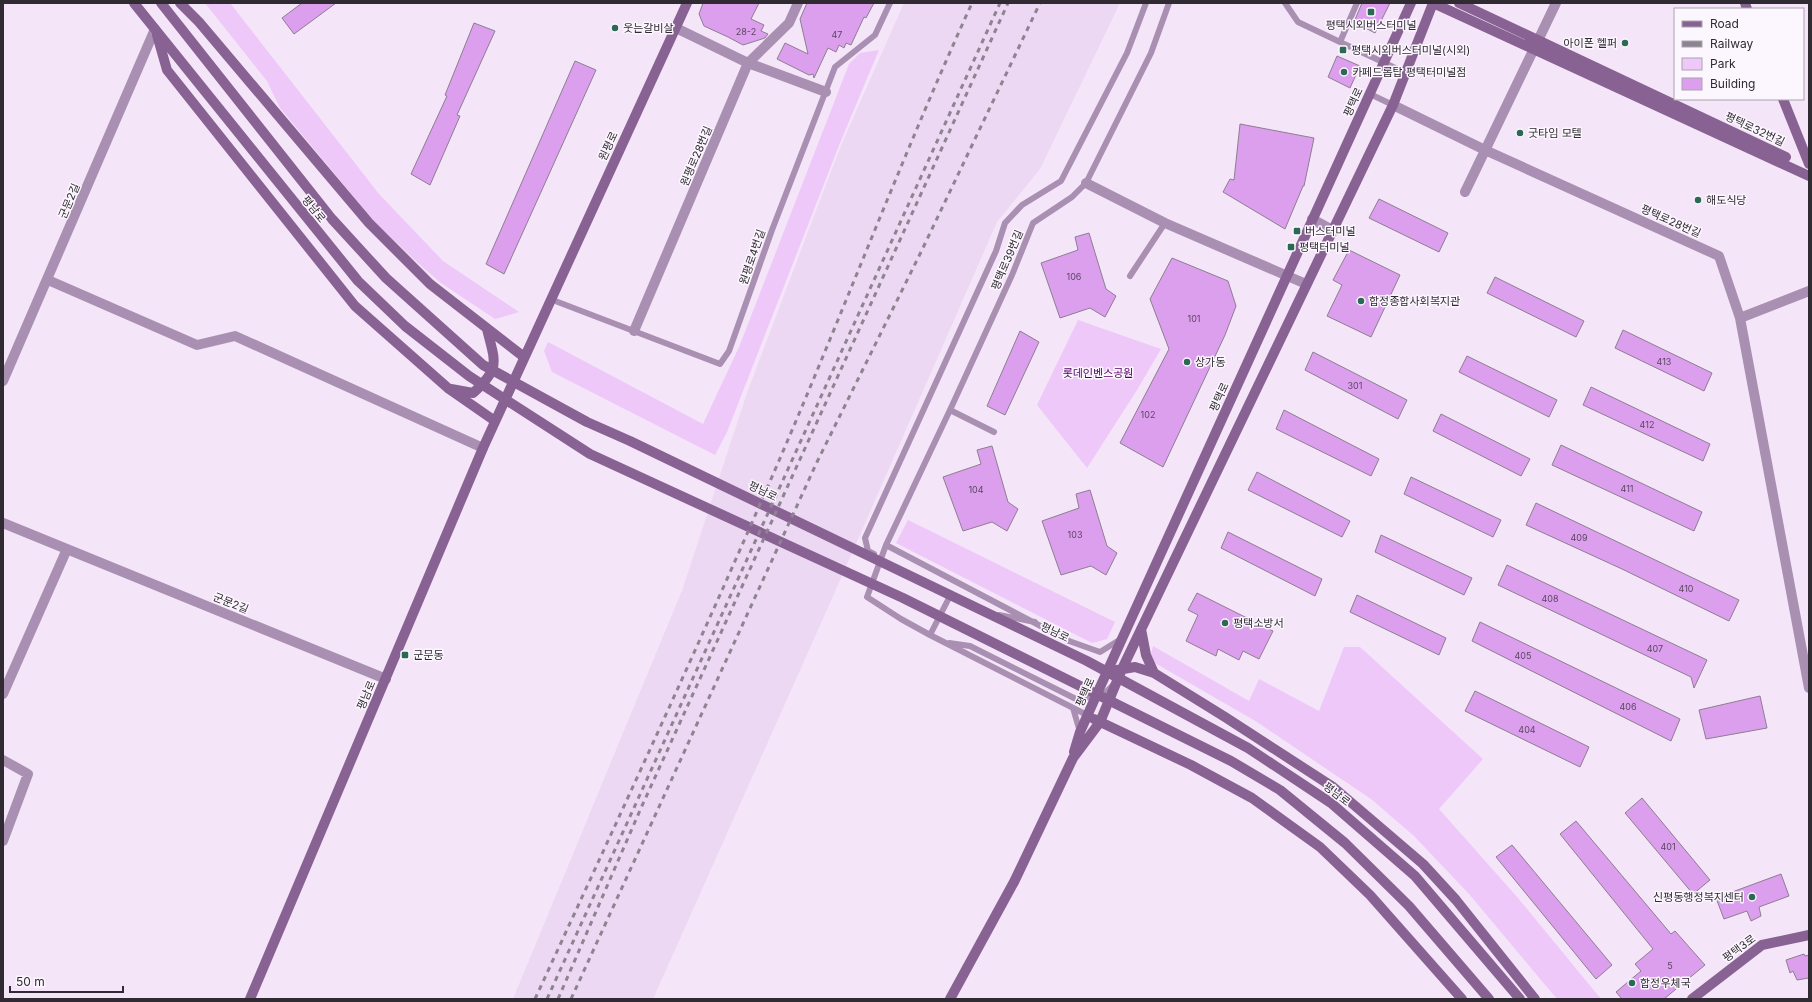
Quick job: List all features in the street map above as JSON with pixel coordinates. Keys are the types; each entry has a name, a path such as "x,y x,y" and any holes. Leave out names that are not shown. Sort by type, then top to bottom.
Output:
{"main road":[{"name":"평남로","path":"134,3 358,281 405,326 469,376 590,454 903,598 1231,761 1280,790 1345,842 1374,870 1409,906 1489,999"},
{"name":"평남로","path":"162,3 194,46 332,219 363,254 386,278 484,365 587,422 630,441 1087,661 1248,748 1331,804 1415,876 1520,999"},
{"path":"180,3 199,22 369,223 430,284 524,357"},
{"name":"원평로","path":"550,299 687,3"},
{"name":"평택로","path":"1073,758 1080,732 1087,715 1411,3"},
{"path":"950,999 1014,882 1073,758 1100,722 1122,669 1306,284 1334,231 1393,105 1433,3 1536,44 1809,176"},
{"name":"평택로32번길","path":"1460,3 1536,44 1809,168"},
{"path":"155,29 167,70 355,306 449,389 495,421"},
{"path":"1783,100 1809,164"},
{"name":"평남로","path":"250,999 483,448 550,299"},
{"path":"449,389 472,392 488,379 495,362 487,328"},
{"path":"1141,629 1146,655 1154,673"},
{"path":"1107,672 1135,667 1154,673 1332,787 1423,864 1456,900 1535,999"},
{"path":"1087,715 1191,765 1252,798 1320,847 1370,895 1462,999"},
{"name":"평택3로","path":"1692,999 1762,945 1809,935"}],"street":[{"name":"원평로28번길","path":"634,331 748,63 789,23 798,3"},
{"path":"1465,192 1556,3"},
{"path":"676,28 748,63 826,92"},
{"name":"군문2길","path":"3,381 48,280 155,29"},
{"name":"평택로28번길","path":"1393,105 1485,150 1719,256 1740,318 1805,637 1809,688"},
{"path":"1086,183 1165,223 1306,284"},
{"path":"1312,219 1334,231"},
{"path":"48,280 197,345 235,336 483,448"},
{"path":"1740,318 1809,291"},
{"name":"군문2길","path":"3,523 386,679"},
{"path":"3,694 67,549"},
{"path":"3,760 28,774 3,841"}],"lane":[{"name":"원평로4번길","path":"550,299 720,364 729,351 772,230 836,67 875,35 890,3"},
{"path":"1035,622 999,615 881,558 868,551 865,538 996,251 1004,223 1022,205 1061,181 1126,53 1146,3"},
{"name":"평택로39번길","path":"930,635 901,619 867,597 881,558 950,410 1034,223 1072,196 1086,183 1151,53 1169,3"},
{"path":"1285,3 1298,22 1406,73"},
{"path":"1340,42 1357,3"},
{"path":"1370,94 1393,105"},
{"path":"1130,276 1165,223"},
{"path":"950,410 994,432"},
{"path":"886,545 1069,641 1100,652 1122,638"},
{"path":"952,592 930,635 1087,715"},
{"path":"945,643 970,646 1076,699 1103,695 1117,681"},
{"path":"1073,708 1080,732"}],"shaded area":[{"path":"904,3 1120,3 1040,169 997,222 830,603 653,999 513,999 683,588 747,393 842,143"}],"green space":[{"path":"205,3 230,3 379,194 443,261 519,312 495,319 441,283 373,220 280,108 267,81"},
{"path":"879,50 840,143 727,432 715,455 552,372 544,351 548,342 703,424 739,347 849,64 860,53"},
{"name":"롯데인벤스공원","path":"1078,320 1161,349 1137,390 1087,468 1037,405"},
{"path":"908,520 1115,622 1107,639 1092,643 896,543"},
{"path":"1153,646 1249,701 1259,679 1319,711 1344,647 1360,647 1483,759 1439,809 1518,898 1601,999 1557,999 1469,894 1414,836 1371,799 1257,722 1155,663 1151,654"}],"building":[{"path":"302,3 336,3 294,34 282,18"},
{"path":"703,3 759,3 751,19 764,25 761,31 768,34 765,38 743,45 704,26 699,14"},
{"path":"807,3 874,3 866,18 864,17 851,45 846,43 844,48 839,45 836,52 828,48 814,78 813,74 809,75 777,59 785,43 808,54 800,19"},
{"name":"평택시외버스터미널","path":"1362,3 1390,3 1375,33 1354,22"},
{"path":"474,23 495,31 457,115 460,116 430,185 411,174 447,96 445,95"},
{"name":"카페드롭탑 평택터미널점","path":"1337,56 1360,66 1350,88 1328,77"},
{"path":"575,61 596,70 504,274 486,264"},
{"path":"1240,124 1314,138 1304,186 1285,229 1223,192 1230,179 1234,180"},
{"path":"1379,199 1448,233 1439,252 1369,218"},
{"path":"1089,233 1106,289 1116,296 1105,317 1090,308 1060,318 1041,263 1078,250 1075,237"},
{"name":"합정종합사회복지관","path":"1349,250 1400,275 1371,337 1327,316 1342,285 1333,280"},
{"name":"상가동","path":"1172,258 1228,281 1236,306 1225,335 1163,467 1120,443 1169,349 1150,299"},
{"path":"1495,277 1584,321 1576,337 1487,293"},
{"path":"1623,330 1712,373 1704,391 1615,348"},
{"path":"1020,331 1039,342 1005,415 987,406"},
{"path":"1313,352 1407,400 1398,419 1305,370"},
{"path":"1467,356 1557,400 1549,417 1459,372"},
{"path":"1591,387 1710,444 1703,461 1583,405"},
{"path":"1284,410 1379,459 1371,476 1276,429"},
{"path":"1441,414 1530,459 1521,476 1433,431"},
{"path":"1561,445 1702,512 1694,531 1552,465"},
{"path":"992,446 1008,502 1018,509 1007,531 992,522 963,531 943,477 981,464 977,450"},
{"path":"1257,472 1350,521 1342,537 1248,490"},
{"path":"1411,477 1501,520 1493,537 1404,494"},
{"path":"1090,490 1107,546 1117,553 1106,575 1091,566 1061,575 1042,521 1079,508 1076,494"},
{"path":"1536,503 1739,600 1729,621 1622,569 1526,525"},
{"path":"1228,532 1322,579 1315,596 1221,548"},
{"path":"1381,535 1472,578 1464,595 1375,552"},
{"path":"1507,565 1707,660 1694,688 1691,677 1498,585"},
{"name":"평택소방서","path":"1197,593 1273,631 1259,659 1243,651 1239,660 1218,649 1216,656 1186,641 1198,615 1188,610"},
{"path":"1357,595 1446,638 1439,655 1350,612"},
{"path":"1480,622 1680,719 1671,741 1472,641"},
{"path":"1475,691 1589,747 1580,767 1465,711"},
{"path":"1760,696 1767,728 1706,739 1699,710"},
{"path":"1642,798 1710,880 1693,894 1625,813"},
{"path":"1576,821 1671,934 1675,931 1705,965 1664,999 1622,999 1616,992 1641,971 1635,964 1653,949 1560,834"},
{"path":"1512,845 1612,965 1596,979 1496,857"},
{"name":"신평동행정복지센터","path":"1781,874 1789,896 1759,907 1761,916 1751,921 1747,911 1724,919 1716,898"},
{"path":"1804,954 1805,956 1809,955 1809,978 1797,980 1793,971 1790,973 1786,960"}],"railway":[{"path":"535,999 721,593 781,456 923,115 972,3"},
{"path":"547,999 1000,3"},
{"path":"558,999 641,808 1008,3"},
{"path":"571,999 817,462 921,252 1040,3"}],"place":[{"name":"평택시외버스터미널","path":"1371,12"},
{"name":"웃는갈비살","path":"615,28"},
{"name":"아이폰 헬퍼","path":"1625,43"},
{"name":"평택시외버스터미널(시외)","path":"1343,50"},
{"name":"카페드롭탑 평택터미널점","path":"1344,72"},
{"name":"굿타임 모텔","path":"1520,133"},
{"name":"해도식당","path":"1698,200"},
{"name":"버스터미널","path":"1297,231"},
{"name":"평택터미널","path":"1291,247"},
{"name":"합정종합사회복지관","path":"1361,301"},
{"name":"상가동","path":"1187,362"},
{"name":"평택소방서","path":"1225,623"},
{"name":"군문동","path":"405,655"},
{"name":"신평동행정복지센터","path":"1752,897"},
{"name":"합정우체국","path":"1632,983"}]}
